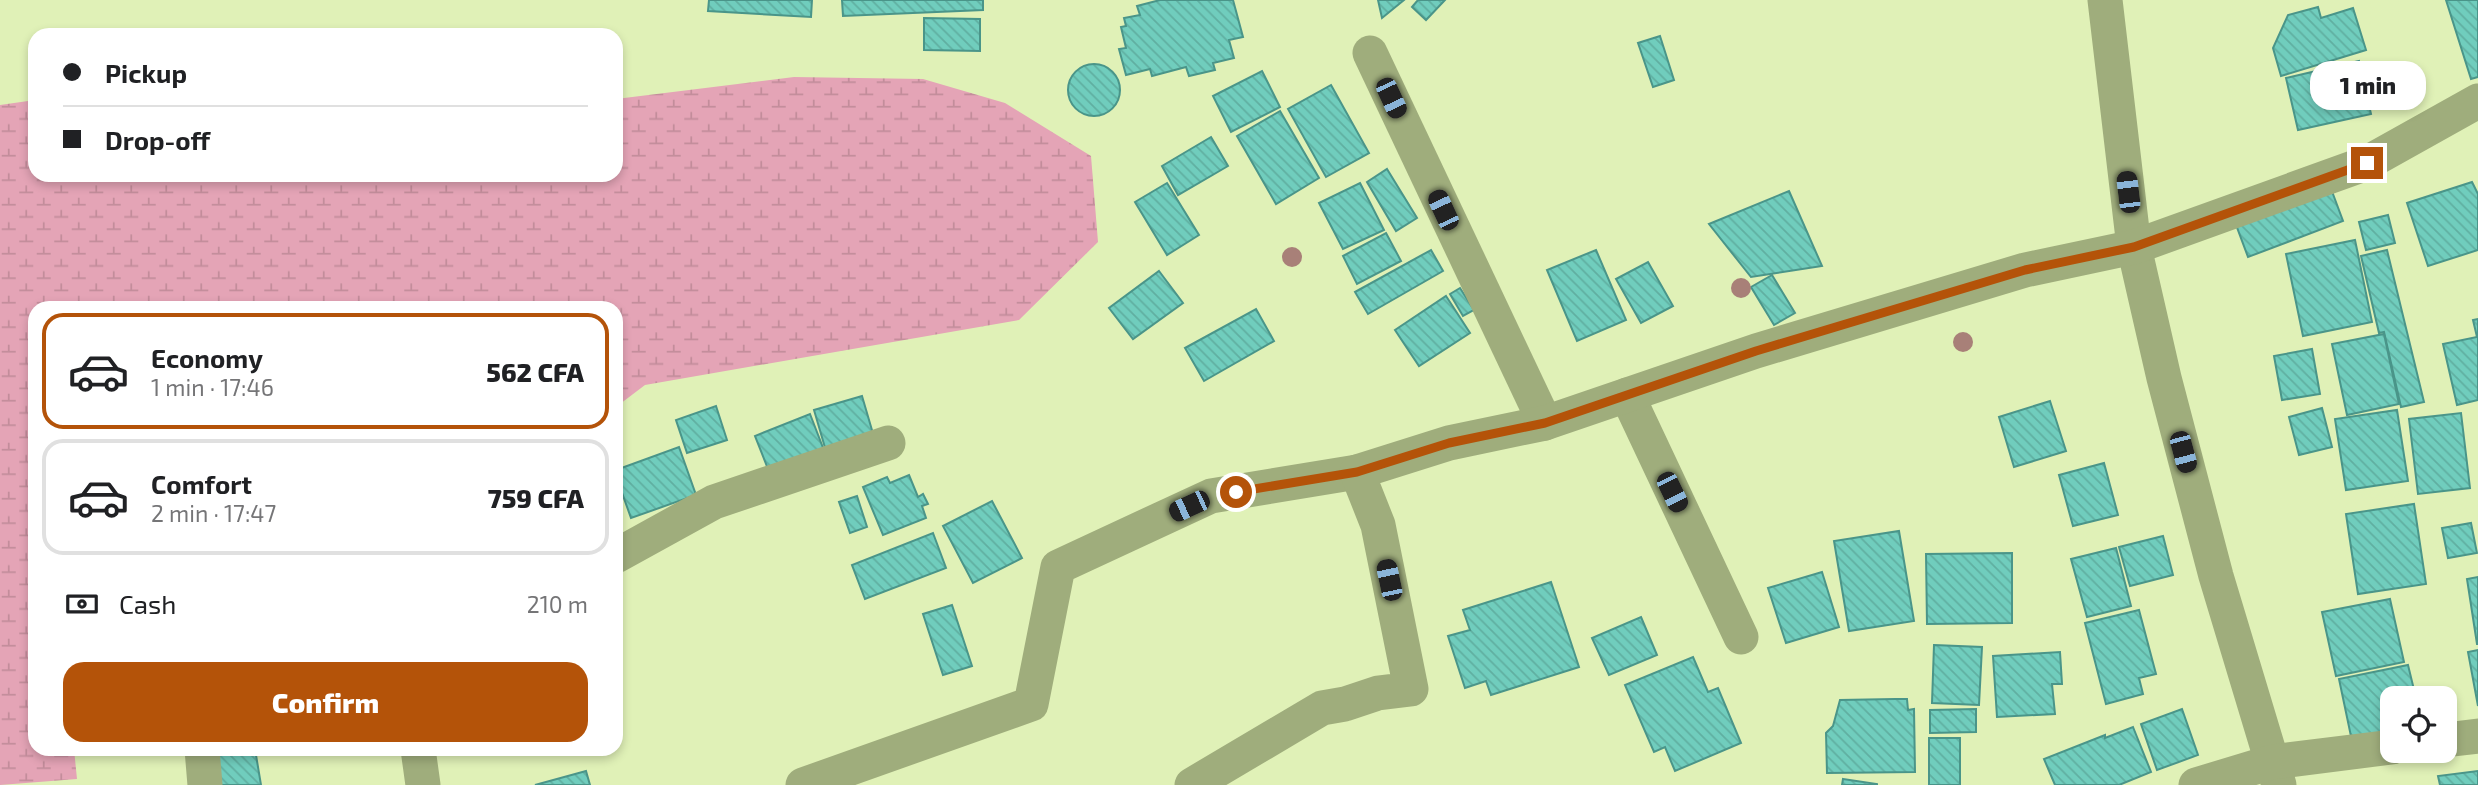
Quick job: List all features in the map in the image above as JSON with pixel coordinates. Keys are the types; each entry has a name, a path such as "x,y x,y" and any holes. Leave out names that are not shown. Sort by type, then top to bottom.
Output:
{"street":[{"path":"2105,0 2134,247 2164,378 2216,576 2276,774"},
{"path":"1370,53 1545,423"},
{"path":"803,785 1031,704 1058,567 1211,496 1357,472 1449,443 1545,423 1756,351 2025,270 2134,247 2367,163 2478,101"},
{"path":"1626,395 1741,637"},
{"path":"623,552 714,502 888,443"},
{"path":"1192,785 1322,708 1345,705 1377,693 1411,689 1378,525 1357,472"},
{"path":"2457,739 2478,736"},
{"path":"2196,785 2276,774 2380,750"},
{"path":"203,756 205,785"},
{"path":"419,756 422,785"}],"green space":[{"path":"794,77 923,79 1005,103 1091,156 1098,242 1019,320 645,385 623,402 623,301 28,301 28,756 75,756 77,779 0,785 0,105 28,101 28,182 623,182 623,98"}],"building":[{"path":"709,0 812,0 811,17 708,11"},
{"path":"842,0 983,0 983,10 843,16"},
{"path":"1160,0 1233,0 1243,37 1229,40 1234,58 1213,63 1215,70 1189,76 1186,67 1152,76 1150,69 1126,75 1119,49 1126,48 1121,27 1126,26 1124,18 1140,15 1137,6"},
{"path":"1378,0 1404,0 1382,18"},
{"path":"1418,0 1445,0 1426,20 1412,7"},
{"path":"2446,0 2478,0 2478,77 2471,79"},
{"path":"2318,7 2321,18 2353,8 2366,50 2281,76 2273,48 2288,15"},
{"path":"924,18 980,19 980,51 924,50"},
{"path":"1660,36 1674,80 1653,87 1638,43"},
{"path":"2359,61 2371,114 2298,130 2286,78"},
{"path":"1094,64 1104,66 1112,72 1118,80 1118,100 1112,108 1104,114 1094,116 1084,114 1076,108 1070,100 1068,90 1070,80 1076,72 1084,66"},
{"path":"1262,71 1280,107 1231,132 1213,96"},
{"path":"1331,85 1369,153 1326,177 1288,109"},
{"path":"1280,111 1319,178 1276,204 1237,136"},
{"path":"1211,137 1228,166 1178,195 1162,166"},
{"path":"1387,169 1417,218 1396,231 1367,182"},
{"path":"2472,182 2478,194 2478,250 2428,266 2407,203"},
{"path":"1167,183 1199,235 1167,255 1135,202"},
{"path":"1360,183 1384,230 1343,249 1319,203"},
{"path":"2330,186 2343,221 2248,257 2235,222"},
{"path":"1789,191 1822,266 1751,277 1709,224"},
{"path":"2388,215 2395,243 2366,250 2359,222"},
{"path":"1386,233 1401,261 1357,284 1343,256"},
{"path":"2355,240 2372,322 2303,336 2286,254"},
{"path":"1431,250 1443,271 1368,314 1355,292"},
{"path":"1596,250 1626,320 1577,341 1547,270"},
{"path":"2387,250 2424,402 2401,407 2384,332 2379,333 2361,256"},
{"path":"1648,262 1673,306 1641,323 1616,279"},
{"path":"1159,271 1183,303 1133,339 1109,308"},
{"path":"1772,275 1795,313 1774,325 1751,287"},
{"path":"1460,288 1474,310 1463,316 1450,294"},
{"path":"1446,296 1470,333 1419,366 1395,330"},
{"path":"1256,309 1274,341 1204,381 1185,348"},
{"path":"2478,319 2478,400 2457,405 2443,344 2477,337 2473,320"},
{"path":"2384,334 2399,404 2347,415 2332,344"},
{"path":"2312,349 2320,394 2282,400 2274,356"},
{"path":"862,396 874,437 826,451 814,410"},
{"path":"2050,401 2066,451 2014,467 1999,417"},
{"path":"716,406 727,440 687,453 676,420"},
{"path":"2322,408 2332,447 2299,455 2289,417"},
{"path":"2397,410 2408,481 2346,490 2335,419"},
{"path":"2461,413 2470,488 2418,494 2409,419"},
{"path":"810,414 825,453 770,474 755,436"},
{"path":"679,447 696,495 631,518 623,496 623,467"},
{"path":"2104,463 2118,515 2073,526 2059,475"},
{"path":"909,475 918,497 923,494 928,504 922,506 926,518 883,535 863,487 887,477 890,483"},
{"path":"857,496 867,527 850,533 839,502"},
{"path":"992,501 1022,558 973,583 943,526"},
{"path":"2414,504 2426,584 2358,594 2346,514"},
{"path":"2471,523 2477,553 2448,558 2442,528"},
{"path":"1899,531 1914,621 1849,631 1834,541"},
{"path":"933,533 946,568 865,599 852,565"},
{"path":"2163,536 2173,575 2130,586 2119,547"},
{"path":"2116,548 2131,606 2087,617 2071,559"},
{"path":"2012,553 2012,623 1927,624 1926,554"},
{"path":"1822,572 1839,627 1786,643 1768,588"},
{"path":"2478,577 2478,644 2477,644 2467,579"},
{"path":"1551,582 1579,667 1491,695 1486,681 1465,688 1448,636 1470,630 1463,610"},
{"path":"2390,599 2404,662 2336,676 2322,612"},
{"path":"952,605 972,666 943,675 923,614"},
{"path":"2139,610 2156,674 2139,678 2143,694 2106,704 2085,623"},
{"path":"1641,617 1657,655 1609,675 1592,638"},
{"path":"1934,645 1982,647 1979,705 1932,703"},
{"path":"2478,650 2478,706 2468,652"},
{"path":"2060,652 2062,684 2052,684 2055,714 1997,717 1993,656"},
{"path":"1693,657 1708,692 1718,688 1741,743 1675,771 1665,747 1654,752 1625,685"},
{"path":"2408,665 2413,686 2380,686 2380,735 2352,741 2339,679"},
{"path":"1907,699 1908,710 1914,709 1915,772 1827,773 1826,733 1833,726 1840,700"},
{"path":"1976,709 1976,732 1930,733 1930,710"},
{"path":"2182,709 2198,755 2157,770 2141,724"},
{"path":"2133,727 2151,772 2119,785 2055,785 2044,759"},
{"path":"1929,738 1960,738 1960,785 1929,785"},
{"path":"209,756 256,756 261,785 214,785"},
{"path":"586,771 590,785 535,785"},
{"path":"2478,771 2478,785 2440,785 2438,776"},
{"path":"1843,779 1877,784 1877,785 1842,785"}],"route":[{"path":"1236,492 1357,472 1449,443 1545,423 1756,351 2025,270 2134,247 2367,163"}]}
